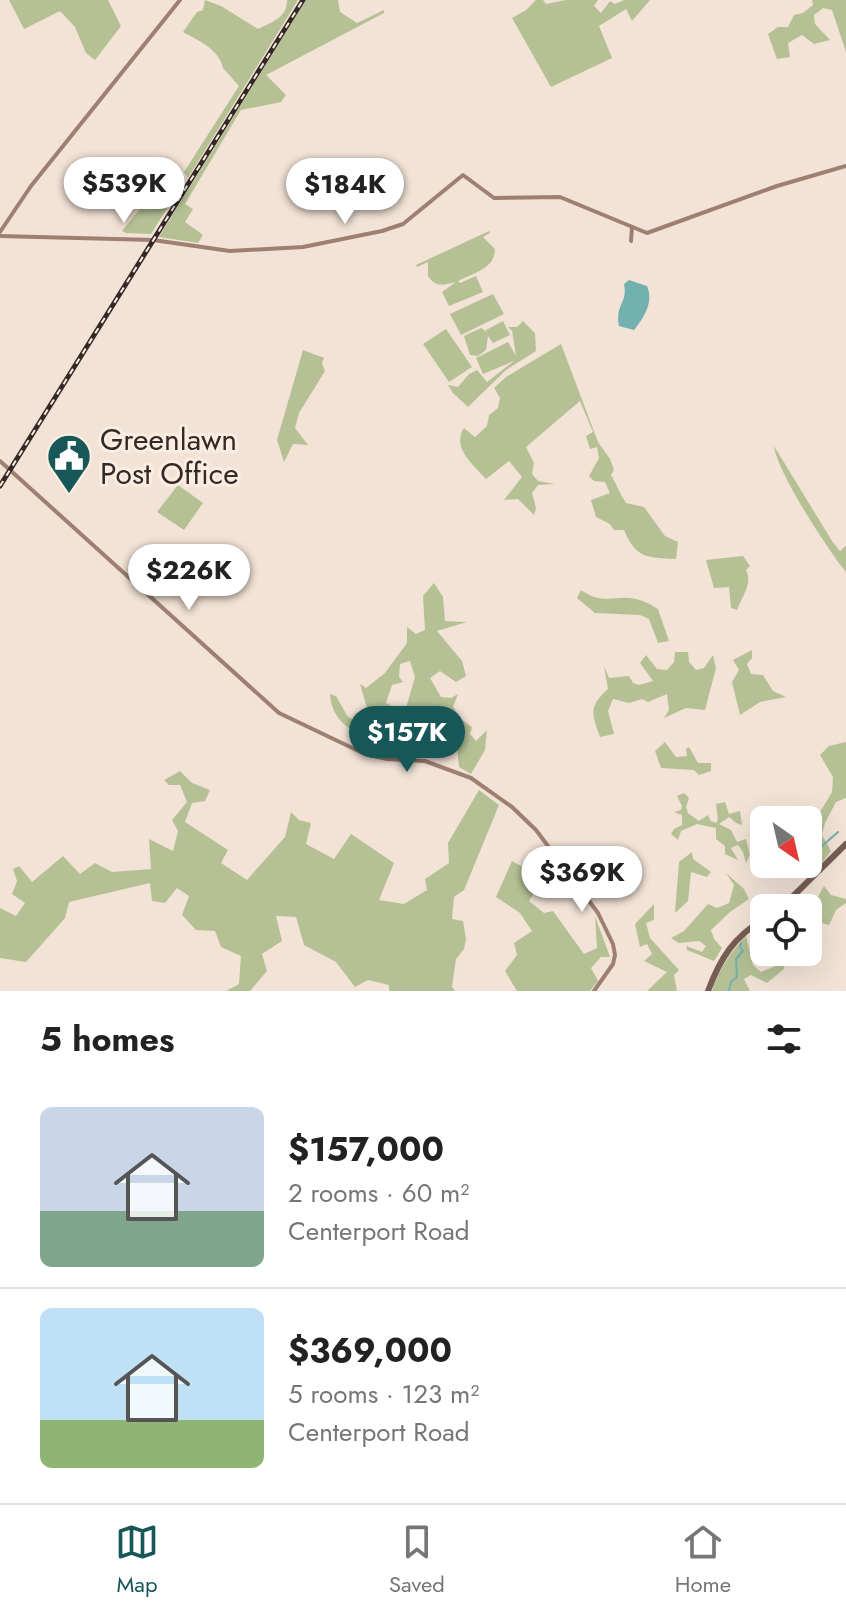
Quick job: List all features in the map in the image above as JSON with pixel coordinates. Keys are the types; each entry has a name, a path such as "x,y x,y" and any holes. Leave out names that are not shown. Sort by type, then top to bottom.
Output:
{"main road":[{"path":"180,0 11,212 0,234 156,240 230,251 303,247 403,224 463,175 494,198 560,197 647,233 777,186 846,166"},
{"path":"11,212 7,228 10,233 20,237"},
{"path":"631,241 632,227"},
{"path":"226,256 230,251"},
{"path":"0,461 279,713 365,754 387,759 425,761 471,778 512,807 536,830 598,913 613,944 613,964 594,991"},
{"path":"797,894 846,844"},
{"path":"708,991 717,966 732,944 750,928"}],"green space":[{"path":"9,0 108,0 121,26 95,60 86,53 75,27 60,11 24,29"},
{"path":"205,0 221,6 258,29 282,15 287,0 298,0 188,178 184,172 239,86 213,51 183,32 197,12 203,10"},
{"path":"306,0 338,0 340,12 357,23 384,10 384,13 266,75 286,95 281,102 241,110 185,204 193,209 185,222 203,235 198,243 159,237"},
{"path":"536,0 543,0 546,4 566,0 598,0 594,6 601,13 610,1 615,4 624,0 650,0 632,21 626,9 599,26 612,58 551,87 512,18"},
{"path":"812,0 846,0 846,52 832,10 823,8 814,15 815,24 830,40 814,44 802,35 788,43 790,57 777,59 768,34 778,27 788,27 794,15 803,13 813,5"},
{"path":"166,186 176,194 151,234 122,231 158,187"},
{"path":"489,231 483,237 495,249 491,261 482,270 458,281 460,283 476,276 483,292 449,306 442,292 456,282 437,284 428,276 428,262 416,265"},
{"path":"493,294 504,314 461,335 450,314"},
{"path":"503,321 510,335 493,343 488,336 486,350 478,356 470,355 464,336 481,328 487,332"},
{"path":"523,321 535,333 536,351 506,370 468,407 448,385 458,387 477,370 487,382 514,361 483,374 476,358 508,342 516,356 512,331 508,327 517,327"},
{"path":"446,329 472,367 449,382 423,344"},
{"path":"561,344 598,442 610,459 614,470 611,475 622,496 626,503 644,507 665,536 678,542 676,559 644,555 634,547 624,530 614,530 610,524 596,517 591,500 610,493 605,482 594,481 589,476 599,458 597,447 590,449 586,436 593,432 580,401 526,447 534,463 532,474 538,481 555,484 538,485 532,493 536,508 534,515 518,499 504,500 522,477 509,461 486,479 462,449 460,442 464,428 475,437 487,426 489,415 498,408 500,398 494,388 506,377"},
{"path":"303,350 324,358 325,371 299,413 295,428 308,445 293,444 284,462 277,440"},
{"path":"774,446 832,541 840,551 846,546 846,572 793,491"},
{"path":"178,485 203,503 184,530 157,512"},
{"path":"743,556 750,566 746,570 748,585 737,610 731,608 729,587 714,588 706,560"},
{"path":"434,583 443,597 445,621 467,622 437,631 462,661 466,676 456,682 440,671 430,678 441,697 451,698 458,694 453,707 462,720 472,727 470,734 476,741 487,730 485,750 471,774 459,767 457,746 442,719 427,714 404,715 415,677 410,661 400,664 399,677 403,682 392,685 386,703 399,710 395,726 376,725 366,747 355,744 358,734 338,718 331,701 330,694 336,696 348,717 361,723 369,715 360,684 366,688 385,673 407,643 407,627 416,634 425,630 423,596"},
{"path":"581,590 597,598 631,598 658,609 669,641 658,643 649,619 640,615 595,613 577,598"},
{"path":"752,650 752,658 747,664 751,674 763,675 773,691 786,697 760,702 740,715 732,682 739,670 733,660"},
{"path":"675,652 688,652 689,662 696,670 704,668 713,655 716,668 705,710 686,708 664,718 669,710 667,694 648,702 642,699 629,703 613,699 608,711 614,734 600,737 594,711 597,701 608,689 604,666 609,678 629,676 633,683 639,685 653,681 640,663 646,655 657,669 667,670 674,662"},
{"path":"665,742 676,757 687,756 686,749 689,747 698,763 711,763 711,771 699,775 694,770 661,768 655,751"},
{"path":"846,742 846,798 836,802 822,835 822,809 832,792 833,777 820,755 829,746"},
{"path":"180,771 192,783 210,790 205,801 192,803 185,822 228,850 221,863 247,880 285,837 291,812 299,820 311,823 306,844 334,859 351,834 394,863 379,900 404,904 427,890 425,879 449,863 448,843 479,790 499,805 464,890 454,897 452,919 463,921 466,939 464,949 456,959 452,987 455,991 389,991 389,985 368,980 355,987 336,962 304,945 296,917 276,916 282,941 262,954 267,971 250,991 226,991 239,984 241,956 221,947 215,931 196,930 182,915 189,896 177,888 165,903 152,901 150,883 69,902 65,918 26,962 0,958 0,908 16,916 25,903 12,894 17,881 13,869 19,866 32,882 63,856 80,874 95,863 112,872 151,869 149,839 173,851 178,831 172,820 187,802 180,785 169,785 164,780"},
{"path":"684,793 689,798 688,813 699,821 708,815 716,823 716,804 725,802 729,814 740,811 742,825 729,817 719,824 731,830 737,842 746,839 750,855 746,863 738,845 731,848 738,860 725,854 725,846 716,839 716,828 697,824 681,831 678,840 671,834 682,825 682,815 674,812 681,810 682,806 677,796"},
{"path":"822,835 831,851 822,863"},
{"path":"692,852 693,859 711,872 707,877 691,872 688,901 675,913 679,862"},
{"path":"512,861 532,872 538,887 529,901 544,913 553,911 584,954 597,948 595,916 610,957 601,957 591,968 598,981 590,991 517,991 505,971 517,955 514,943 532,931 520,913 496,897"},
{"path":"726,873 744,889 749,899 711,930 722,948 714,961 687,950 686,946 702,952 706,946 699,941 679,943 671,938 684,931 708,904 717,908 729,903 734,885"},
{"path":"824,886 831,895 846,899 829,925 822,923 820,894"},
{"path":"654,904 654,920 646,923 650,938 679,970 674,975 677,991 647,991 667,972 644,961 652,954 647,944 640,947 635,924"},
{"path":"746,936 750,966 761,972 776,966 785,968 767,983 751,975 744,979 750,991 712,991 735,949"}],"water":[{"path":"629,280 647,286 649,292 647,310 634,330 619,326 618,318 624,284"}],"waterway":[{"path":"822,846 838,832"},
{"path":"729,991 731,982 737,977 736,959 743,951 741,943"}],"railway":[{"path":"0,486 303,0"}],"place":[{"name":"Greenlawn Post Office","path":"69,495"}]}
